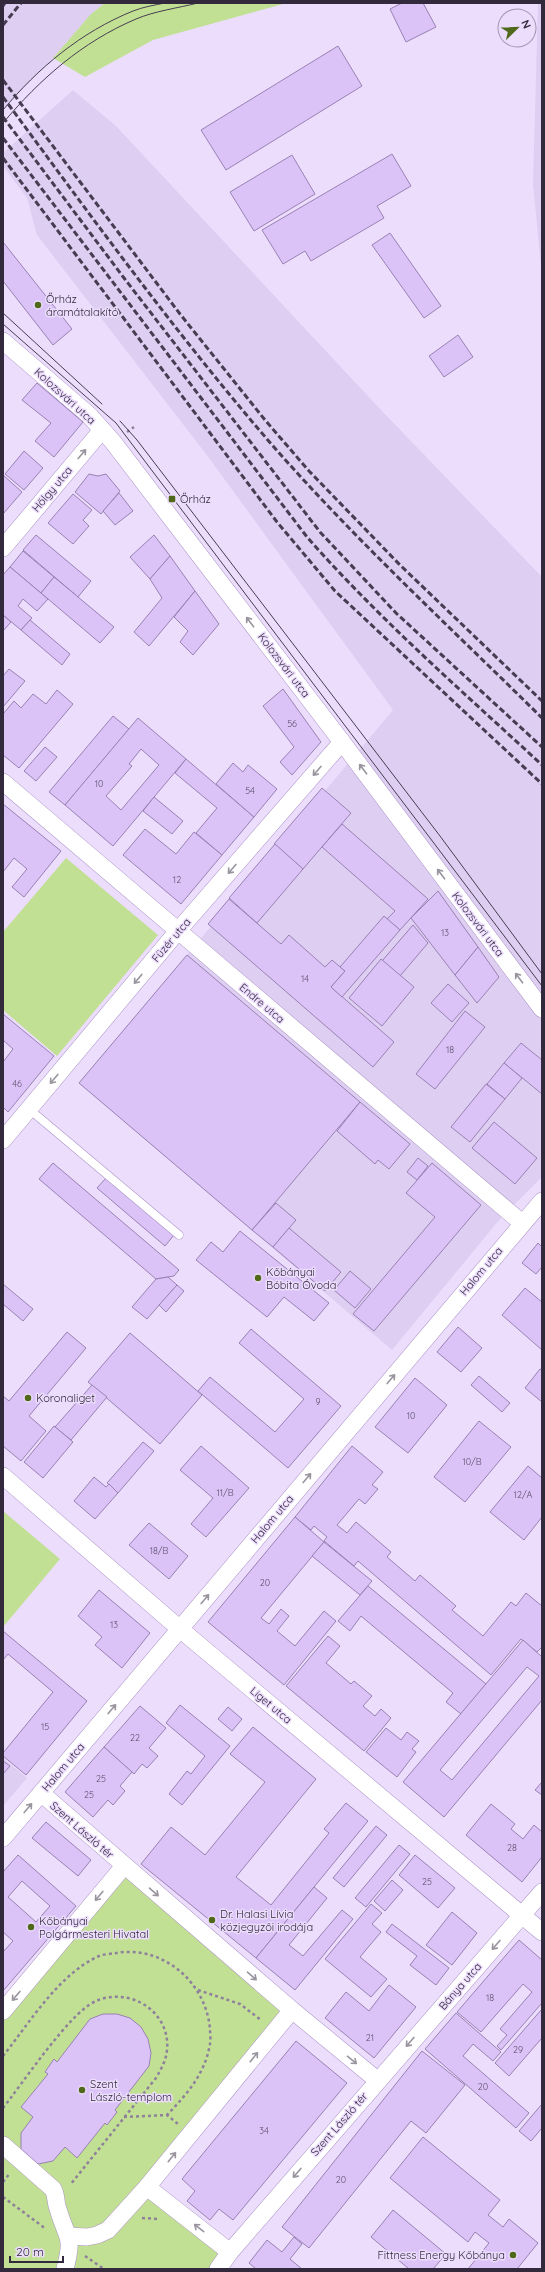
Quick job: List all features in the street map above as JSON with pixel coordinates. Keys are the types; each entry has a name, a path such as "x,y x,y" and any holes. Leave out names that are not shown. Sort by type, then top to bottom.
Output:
{"street":[{"name":"Kolozsvári utca","path":"3,341 89,415 113,442 342,742 542,1009"},
{"name":"Hölgy utca","path":"3,548 102,430"},
{"name":"Füzér utca","path":"3,1140 177,932 342,742"},
{"name":"Endre utca","path":"3,782 177,932 522,1223"},
{"name":"Halom utca","path":"3,1838 542,1201"},
{"name":"Liget utca","path":"3,1476 180,1629 542,1932"},
{"name":"Szent László tér","path":"41,1793 292,2010 377,2080 230,2252 218,2269"},
{"name":"Szent László tér","path":"3,2011 124,1866"},
{"name":"Bánya utca","path":"377,2080 542,1892"},
{"path":"69,2236 97,2235 108,2230 147,2187 292,2010"},
{"path":"3,2145 53,2189 57,2196 57,2206 60,2217 69,2236 71,2247 65,2269"},
{"path":"147,2187 230,2252"}],"lane":[{"path":"29,1109 179,1235"}],"path":[{"path":"3,2056 76,1969 100,1956 128,1951 155,1956 179,1969 198,1990 208,2015 211,2043 203,2070 188,2093 167,2115"},
{"path":"198,1990 240,2004 276,2031"},
{"path":"3,2108 65,2029 93,2002 107,1997 123,1996 138,2000 156,2014 166,2034 168,2050 164,2065 156,2078 67,2189"},
{"path":"124,2116 167,2115 191,2134"},
{"path":"120,2217 189,2220"}],"shaded area":[{"path":"3,3 105,3 91,14 53,58 3,109"},
{"path":"538,3 542,3 542,276 533,184"},
{"path":"73,90 116,126 381,410 542,577 542,1177 500,1219 392,1350 79,1083 393,710 206,454 37,235 27,198 3,166 3,153"},
{"path":"3,1758 27,1778 3,1806"}],"green space":[{"path":"105,3 287,3 153,40 85,77 53,58 91,14"},
{"path":"66,858 158,935 57,1056 3,1010 3,932"},
{"path":"3,1511 60,1559 3,1627"},
{"path":"124,1866 292,2010 147,2187 230,2252 218,2269 3,2269 3,2011"}],"building":[{"path":"402,3 423,3 436,27 406,42 390,9"},
{"path":"338,46 362,86 226,170 201,130"},
{"path":"392,154 411,186 377,206 384,218 311,261 305,251 283,264 262,230"},
{"path":"292,155 315,194 254,231 230,192"},
{"path":"390,233 441,306 424,318 372,245"},
{"name":"Őrház áramátalakító","path":"3,242 72,329 53,345 3,281"},
{"path":"458,335 473,357 444,377 429,356"},
{"path":"37,383 83,422 54,457 35,441 51,423 22,400"},
{"path":"24,451 43,468 24,490 5,474"},
{"path":"89,474 98,476 106,474 120,491 101,514 75,492"},
{"path":"3,475 22,492 3,514"},
{"path":"119,493 133,511 115,525 103,511"},
{"path":"73,494 92,510 83,520 89,526 73,544 48,523"},
{"path":"36,535 91,581 78,597 23,550"},
{"path":"154,535 170,556 150,579 130,557"},
{"path":"23,551 54,577 41,593 10,567"},
{"path":"170,556 195,591 149,646 134,632 162,598 150,579"},
{"path":"10,567 48,599 37,611 23,599 18,606 32,618 21,630 3,615 3,575"},
{"path":"54,577 114,627 100,643 41,593"},
{"path":"195,591 219,624 193,655 180,642 188,631 174,617"},
{"path":"3,615 11,622 3,631"},
{"path":"30,620 70,654 62,665 21,630"},
{"path":"9,669 25,681 3,707 3,676"},
{"path":"283,689 321,742 292,775 280,762 294,747 263,706"},
{"path":"57,690 73,704 19,768 3,755 3,714 14,701 21,708 33,694 46,704"},
{"path":"113,716 129,729 65,805 49,792"},
{"path":"138,718 186,759 113,846 65,805","holes":["141,749 159,765 121,810 106,796 132,766 129,764"]},
{"path":"45,747 57,757 36,781 24,771"},
{"path":"186,759 254,817 222,855 196,833 217,808 175,773"},
{"path":"233,763 243,772 248,765 277,789 254,817 216,784"},
{"path":"322,788 351,813 303,869 274,844"},
{"path":"154,797 183,821 172,834 143,811"},
{"path":"3,804 61,851 24,897 12,887 27,869 14,858 3,872"},
{"path":"342,824 428,899 400,930 387,919 395,911 322,847"},
{"path":"145,829 176,854 194,832 222,855 181,904 123,855"},
{"path":"275,844 303,869 257,923 229,898"},
{"path":"438,891 478,947 455,975 411,918"},
{"path":"229,899 281,944 289,935 325,967 332,960 345,971 331,987 394,1042 373,1067 208,924"},
{"path":"384,916 400,930 342,997 331,987 345,971 340,967"},
{"path":"413,925 428,943 400,976 382,961"},
{"path":"478,947 499,977 477,1003 455,975"},
{"path":"187,955 360,1102 252,1230 79,1083"},
{"path":"381,959 414,987 382,1026 349,998"},
{"path":"448,984 469,1003 452,1022 431,1003"},
{"path":"465,1011 485,1027 435,1089 416,1074"},
{"path":"3,1014 54,1056 8,1112 3,1107 3,1062 13,1049 3,1040"},
{"path":"521,1043 542,1060 542,1094 504,1063"},
{"path":"504,1063 522,1078 505,1099 487,1084"},
{"path":"486,1084 505,1099 470,1142 451,1127"},
{"path":"360,1102 410,1144 389,1169 378,1160 375,1164 337,1131"},
{"path":"494,1122 537,1158 515,1184 472,1148"},
{"path":"418,1158 428,1166 417,1180 407,1172"},
{"path":"53,1163 179,1270 174,1276 156,1279 39,1179"},
{"path":"432,1163 481,1205 374,1331 353,1314 435,1217 406,1193"},
{"path":"106,1178 174,1235 165,1246 97,1188"},
{"path":"276,1203 296,1220 273,1247 252,1230"},
{"path":"289,1228 341,1272 325,1291 273,1247"},
{"name":"Kőbányai Bóbita Óvoda","path":"240,1231 329,1303 314,1321 284,1297 267,1317 196,1260 211,1242 223,1252"},
{"path":"538,1243 542,1247 542,1267 536,1274 522,1263"},
{"path":"350,1271 371,1289 355,1308 334,1290"},
{"path":"168,1277 177,1285 147,1319 132,1307 156,1279"},
{"path":"3,1284 33,1309 23,1321 3,1304"},
{"path":"177,1285 184,1291 166,1312 159,1305"},
{"path":"525,1288 542,1302 542,1350 502,1315"},
{"path":"458,1327 482,1348 461,1372 437,1352"},
{"path":"251,1329 341,1406 288,1468 198,1391 210,1377 275,1432 304,1399 239,1343"},
{"name":"Koronaliget","path":"67,1332 86,1348 29,1416 46,1431 21,1461 3,1446 3,1396 9,1401"},
{"path":"130,1333 202,1395 160,1444 88,1382"},
{"path":"540,1369 542,1370 542,1402 525,1388"},
{"path":"479,1376 510,1403 502,1412 471,1385"},
{"path":"415,1378 447,1405 408,1453 375,1427"},
{"path":"92,1385 107,1397 71,1440 55,1427"},
{"path":"479,1421 511,1447 465,1502 434,1477"},
{"path":"54,1426 73,1442 43,1478 24,1462"},
{"path":"143,1442 154,1451 118,1493 107,1483"},
{"path":"201,1446 249,1488 206,1537 191,1524 213,1498 180,1470"},
{"path":"352,1446 383,1472 372,1485 378,1489 365,1504 359,1499 337,1525 347,1533 356,1522 391,1552 387,1557 415,1581 420,1575 456,1606 452,1610 483,1636 511,1602 516,1606 526,1593 542,1606 542,1647 537,1652 521,1639 491,1675 358,1561 354,1566 324,1541 327,1537 314,1526 311,1530 295,1517"},
{"path":"528,1466 542,1478 542,1517 524,1540 490,1512"},
{"path":"94,1477 106,1487 109,1484 118,1493 95,1519 74,1501"},
{"path":"295,1517 324,1542 261,1618 269,1624 281,1609 289,1616 277,1631 295,1646 324,1611 336,1621 284,1685 208,1622"},
{"path":"149,1523 188,1556 169,1579 129,1545"},
{"path":"324,1542 372,1581 360,1595 312,1556"},
{"path":"368,1586 486,1684 461,1714 446,1702 453,1693 361,1616 350,1631 338,1621"},
{"path":"99,1590 150,1633 122,1668 95,1645 102,1637 78,1616"},
{"path":"3,1631 87,1701 26,1775 3,1756 3,1753 53,1692 8,1654 3,1660"},
{"path":"328,1636 340,1646 326,1663 351,1684 354,1681 372,1696 363,1706 375,1716 381,1709 391,1718 364,1751 286,1686"},
{"path":"523,1640 542,1657 542,1700 444,1817 403,1782","holes":["527,1667 539,1676 452,1780 440,1770"]},
{"path":"180,1705 230,1746 182,1805 169,1794 187,1771 191,1774 205,1756 166,1723"},
{"path":"140,1706 166,1728 149,1748 158,1756 147,1768 142,1764 134,1774 104,1747"},
{"path":"228,1707 242,1719 232,1731 218,1719"},
{"path":"253,1727 316,1779 236,1877 271,1905 329,1833 324,1829 346,1803 368,1821 256,1958 141,1864 171,1827 205,1855 265,1782 230,1754"},
{"path":"386,1728 401,1740 407,1732 419,1741 412,1749 416,1752 397,1777 366,1752"},
{"path":"104,1747 132,1772 120,1786 125,1791 113,1805 108,1800 93,1817 65,1792"},
{"path":"3,1761 10,1766 3,1774"},
{"path":"542,1782 542,1795 535,1790"},
{"path":"491,1804 515,1824 511,1829 523,1839 534,1825 542,1832 542,1857 522,1882 466,1835"},
{"path":"46,1822 91,1860 78,1876 32,1838"},
{"path":"376,1826 387,1835 344,1887 333,1878"},
{"path":"399,1845 410,1854 366,1907 355,1898"},
{"name":"Kőbányai Polgármesteri Hivatal","path":"18,1855 76,1906 3,1991 3,1952 13,1941 3,1932 3,1872","holes":["22,1881 50,1906 36,1922 8,1897"]},
{"path":"415,1855 455,1888 438,1908 399,1875"},
{"path":"392,1880 403,1890 385,1911 374,1901"},
{"path":"314,1887 327,1898 289,1945 303,1956 342,1910 353,1919 295,1990 256,1958"},
{"path":"371,1904 382,1913 372,1924 381,1932 360,1957 387,1979 371,1997 325,1959"},
{"path":"452,1912 477,1933 452,1965 426,1945"},
{"path":"392,1924 449,1968 436,1985 410,1965 417,1956 386,1932"},
{"path":"519,1940 542,1960 542,2003 501,2050 497,2046 507,2035 500,2029 532,1992 523,1984 481,2032 457,2012"},
{"path":"389,1985 416,2007 374,2058 325,2018 346,1992 369,2011"},
{"path":"542,2009 542,2038 509,2076 495,2063"},
{"path":"456,2013 501,2052 493,2061 473,2044 463,2056 529,2113 516,2128 425,2049"},
{"name":"Szent László-templom","path":"103,2014 117,2014 130,2018 141,2027 148,2039 151,2053 149,2066 115,2110 117,2112 107,2125 105,2123 77,2158 65,2147 53,2161 38,2164 21,2149 21,2133 33,2117 21,2107 48,2074 45,2072 54,2059 57,2062 90,2019"},
{"path":"296,2041 347,2083 233,2220 219,2209 210,2220 187,2201 195,2191 182,2179"},
{"path":"422,2051 465,2085 426,2133 411,2121 309,2248 282,2227"},
{"path":"542,2104 542,2128 531,2141 519,2131"},
{"path":"423,2137 500,2200 488,2215 503,2227 509,2219 538,2243 517,2269 468,2269 489,2243 475,2232 468,2242 390,2178"},
{"path":"393,2210 446,2254 433,2269 409,2269 371,2237"},
{"path":"294,2237 302,2244 290,2259 302,2269 256,2269 249,2263 267,2240 282,2252"}],"tram line":[{"path":"3,110 31,80 78,40 96,29 133,11 165,3"},
{"path":"3,123 32,91 80,50 116,28 143,16 198,3"},
{"path":"3,313 102,404"},
{"path":"3,324 116,423 542,986"},
{"path":"120,421 137,440 440,836 542,974"}],"railway":[{"path":"3,25 21,3"},
{"path":"3,80 180,314 265,420 309,471 400,565 542,701"},
{"path":"3,97 95,222 190,345 255,425 323,501 359,538 542,718"},
{"path":"3,117 124,278 320,532 396,613 542,747"},
{"path":"3,138 307,537 392,626 542,765"},
{"path":"3,158 277,522 335,591 542,784"}],"place":[{"name":"Őrház áramátalakító","path":"38,305"},
{"name":"Őrház","path":"172,499"},
{"name":"Kőbányai Bóbita Óvoda","path":"258,1278"},
{"name":"Koronaliget","path":"28,1398"},
{"name":"Dr. Halasi Lívia közjegyzői irodája","path":"212,1920"},
{"name":"Kőbányai Polgármesteri Hivatal","path":"31,1927"},
{"name":"Szent László-templom","path":"82,2090"},
{"name":"Fittness Energy Kőbánya","path":"513,2255"}]}
